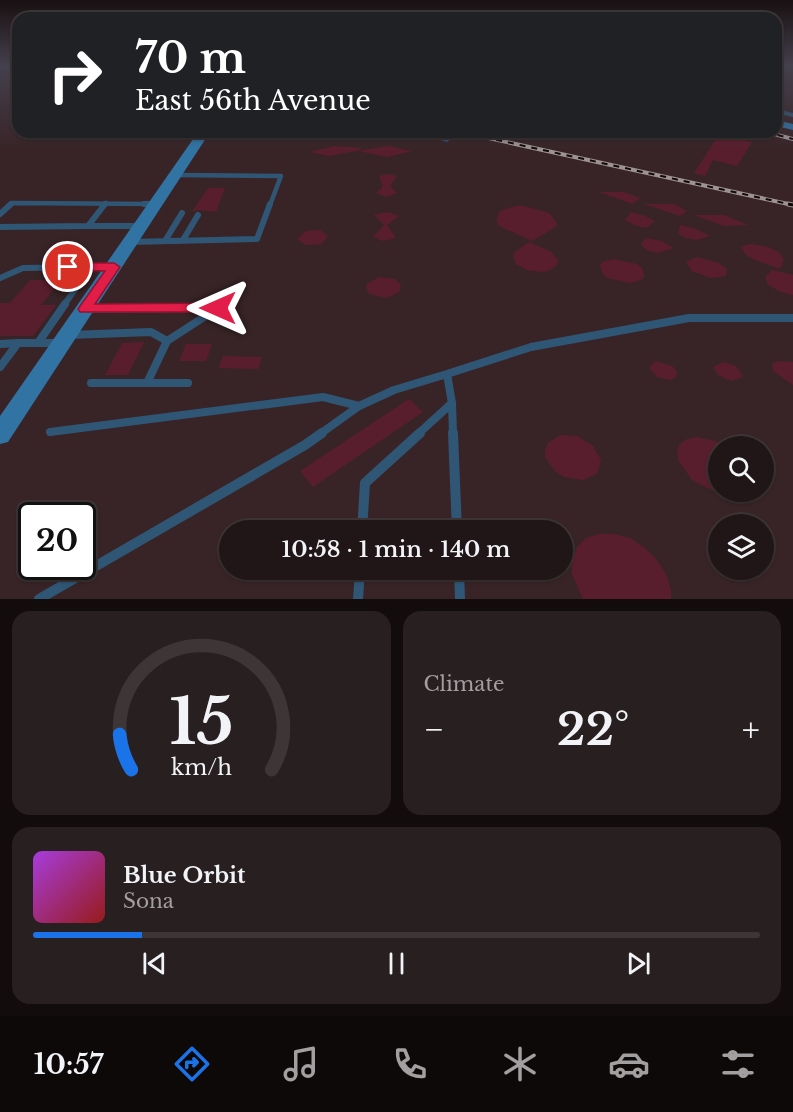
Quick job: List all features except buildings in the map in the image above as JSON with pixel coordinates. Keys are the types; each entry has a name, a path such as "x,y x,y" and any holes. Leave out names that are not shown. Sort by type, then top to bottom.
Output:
{"main road":[{"path":"0,435 200,138"}],"street":[{"path":"443,138 447,139"}],"lane":[{"path":"130,242 257,239 281,176 175,175"},
{"path":"0,214 12,203 156,204"},
{"path":"88,226 106,203"},
{"path":"165,241 182,213"},
{"path":"183,240 198,215"},
{"path":"0,226 141,226"},
{"path":"38,343 91,267"},
{"path":"0,278 23,268 114,267"},
{"path":"85,309 218,308 167,341 147,383"},
{"path":"39,599 304,445 358,406 394,390 531,347 689,318 793,318"},
{"path":"0,344 150,333 167,341"},
{"path":"0,367 18,343"},
{"path":"447,374 452,403 457,520"},
{"path":"91,383 188,383"},
{"path":"50,432 323,397 358,406"},
{"path":"363,520 365,483 452,403"},
{"path":"358,599 359,580"},
{"path":"459,580 460,599"}],"shaded area":[{"path":"0,94 12,94 12,138 782,138 782,94 793,94 793,599 0,599"}],"railway":[{"path":"782,136 793,139"},
{"path":"488,138 793,205 788,204"}],"route":[{"path":"68,267 114,267 85,309 218,308"}]}
